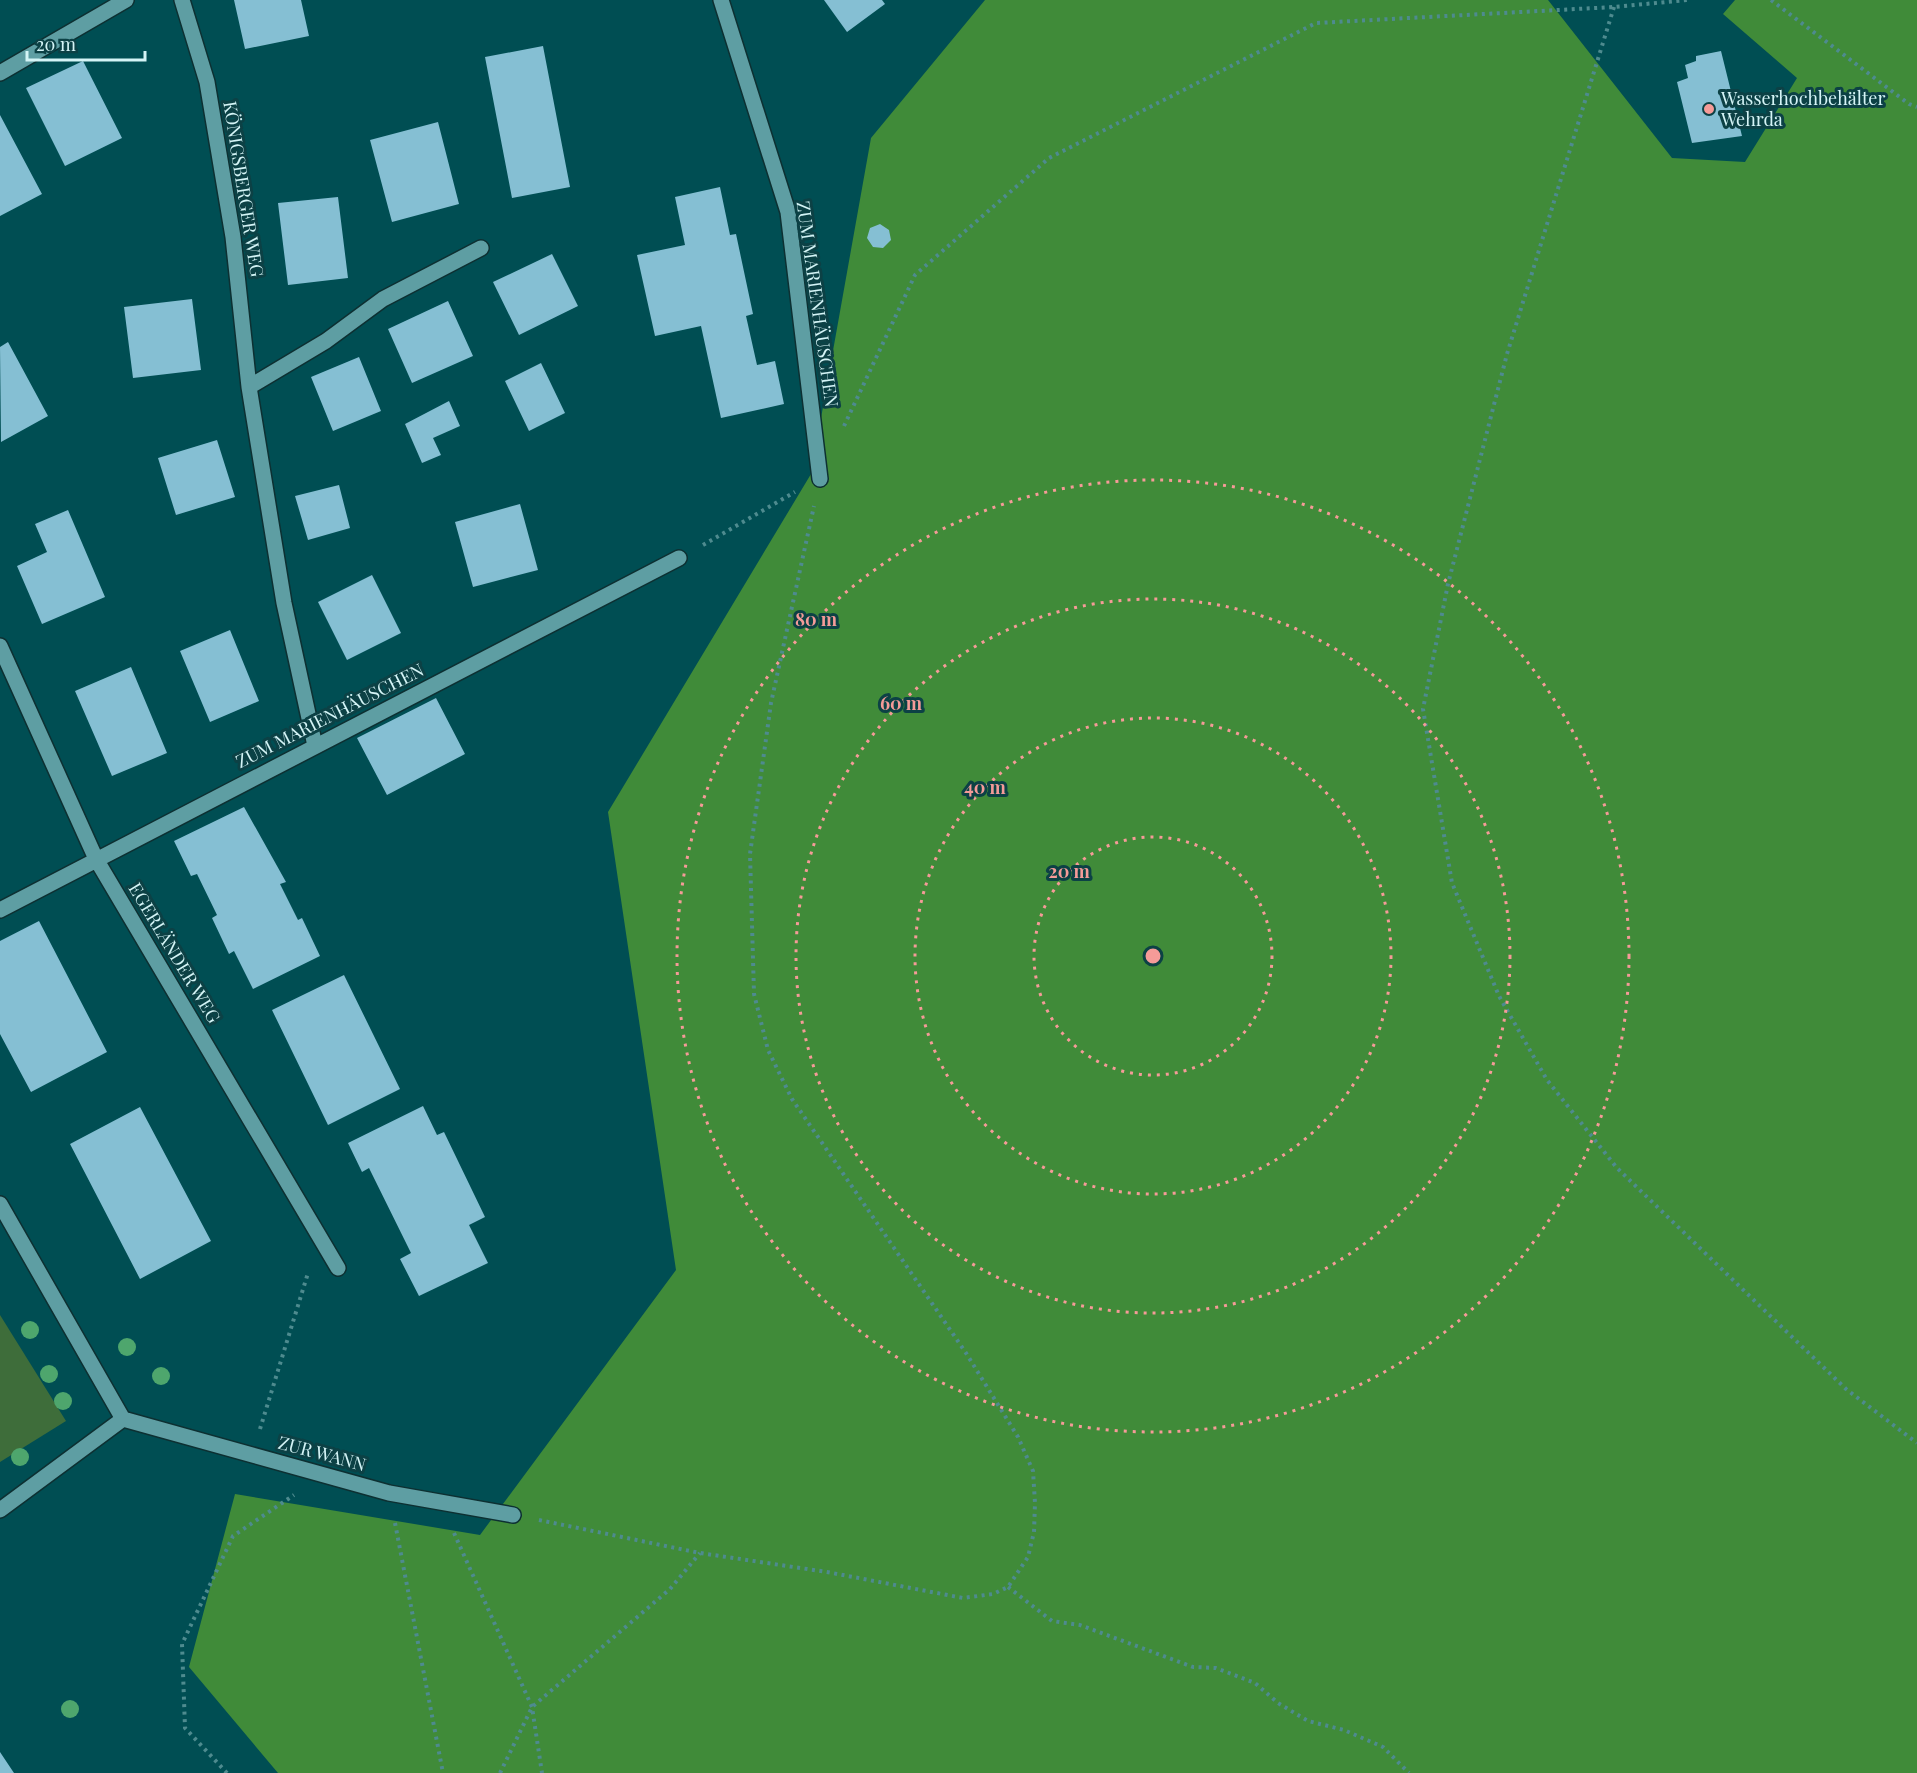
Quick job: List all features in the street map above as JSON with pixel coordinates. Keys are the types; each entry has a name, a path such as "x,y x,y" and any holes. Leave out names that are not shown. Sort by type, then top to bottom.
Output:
{"street":[{"path":"0,73 126,0"},
{"name":"KÖNIGSBERGER WEG","path":"182,0 207,82 233,237 249,387 284,603 315,746"},
{"name":"ZUM MARIENHÄUSCHEN","path":"721,0 788,212 820,478"},
{"path":"249,387 326,341 383,299 481,248"},
{"name":"ZUM MARIENHÄUSCHEN","path":"0,910 679,558"},
{"name":"EGERLÄNDER WEG","path":"0,646 96,859 338,1268"},
{"path":"0,1204 123,1419 0,1510"},
{"name":"ZUR WANN","path":"123,1419 389,1492 513,1515"}],"path":[{"path":"840,436 915,275 1049,158 1316,23 1614,7 1687,0"},
{"path":"1766,0 1773,0 1909,104 1917,107"},
{"path":"1614,7 1507,354 1448,584 1423,709 1452,883 1499,996 1547,1080 1617,1168 1846,1389 1917,1443"},
{"path":"728,531 820,478"},
{"path":"513,1515 700,1553 827,1572 963,1598 993,1594 1008,1587 1028,1557 1034,1532 1033,1471 1018,1437 966,1353 792,1099 768,1050 753,994 752,842 771,703 820,478"},
{"path":"252,1456 304,1279"},
{"path":"227,1773 185,1728 182,1644 233,1536 322,1475"},
{"path":"389,1492 443,1773"},
{"path":"439,1501 532,1707 543,1773"},
{"path":"500,1773 532,1707 670,1589 700,1553"},
{"path":"1008,1587 1052,1621 1080,1625 1193,1667 1216,1668 1255,1683 1278,1703 1308,1721 1344,1730 1383,1747 1408,1773"}],"green space":[{"path":"985,0 1548,0 1672,158 1745,162 1797,78 1723,14 1735,0 1917,0 1917,1773 278,1773 189,1667 235,1494 480,1535 676,1270 608,812 811,474 871,138"},
{"path":"0,1315 66,1421 0,1462"}],"building":[{"path":"234,0 301,0 309,36 245,49"},
{"path":"824,0 882,0 885,4 847,32"},
{"path":"543,46 570,187 512,198 485,57"},
{"name":"Wasserhochbehälter Wehrda","path":"1721,51 1742,136 1692,143 1677,82 1688,78 1685,65 1696,61 1696,56"},
{"path":"83,61 122,138 65,166 26,88"},
{"path":"0,115 42,194 0,216"},
{"path":"438,122 459,204 392,222 370,140"},
{"path":"720,187 730,235 736,234 753,314 746,316 757,365 775,361 784,404 721,418 701,326 655,336 637,255 685,245 675,197"},
{"path":"338,197 348,278 288,285 278,203"},
{"path":"880,224 889,230 891,240 883,248 873,247 867,238 870,228"},
{"path":"552,254 578,306 519,335 493,282"},
{"path":"192,299 201,370 133,378 124,307"},
{"path":"448,301 473,356 412,383 388,329"},
{"path":"8,342 48,416 1,442 0,347"},
{"path":"359,357 381,411 333,431 311,377"},
{"path":"541,363 565,413 529,431 505,381"},
{"path":"449,401 460,426 433,438 441,455 422,463 405,424"},
{"path":"217,440 235,497 176,515 158,458"},
{"path":"339,485 350,528 308,540 295,496"},
{"path":"520,504 538,570 473,587 455,522"},
{"path":"68,510 105,597 42,624 17,566 47,552 35,524"},
{"path":"372,575 401,633 347,660 318,602"},
{"path":"230,630 259,701 210,722 180,651"},
{"path":"131,667 167,753 112,776 75,691"},
{"path":"436,698 465,754 387,795 357,738"},
{"path":"244,807 286,882 280,884 298,920 302,918 320,956 253,989 234,951 229,954 212,918 217,915 197,874 191,876 174,841"},
{"path":"39,921 107,1052 31,1092 0,1034 0,941"},
{"path":"344,975 400,1089 328,1125 272,1010"},
{"path":"423,1106 437,1135 444,1132 485,1217 469,1225 488,1263 419,1296 400,1259 411,1253 369,1168 362,1172 348,1143"},
{"path":"140,1107 211,1241 140,1279 70,1144"},
{"path":"0,1752 14,1773 0,1773"}],"place":[{"name":"Wasserhochbehälter Wehrda","path":"1709,109"}]}
